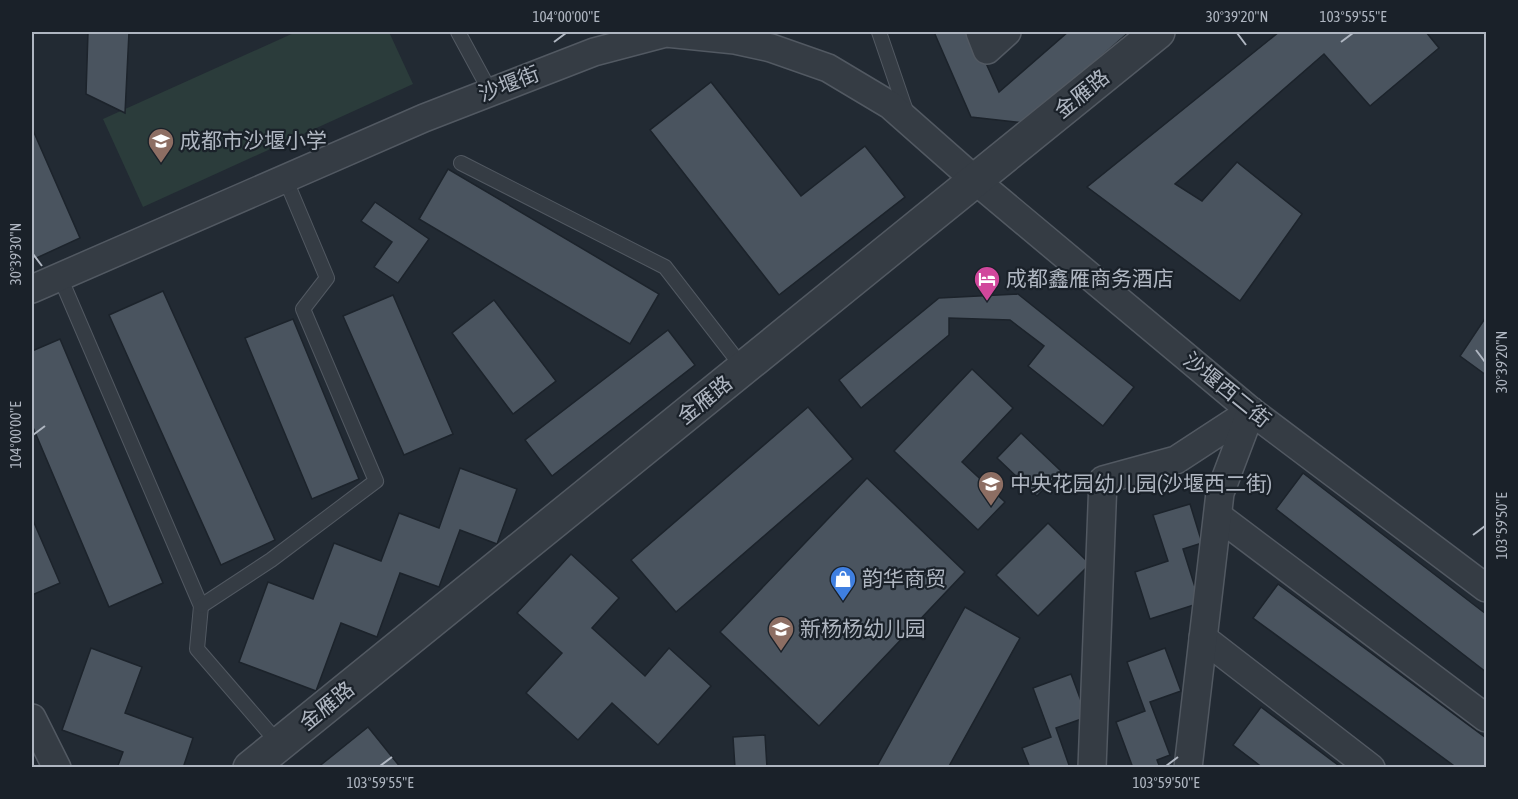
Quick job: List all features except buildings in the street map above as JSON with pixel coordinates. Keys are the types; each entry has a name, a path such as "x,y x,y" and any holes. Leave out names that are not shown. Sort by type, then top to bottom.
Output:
{"street":[{"path":"980,32 987,50 1007,32"},
{"name":"金雁路","path":"250,768 1158,32"},
{"name":"沙堰街","path":"32,289 490,91 594,52 666,33 735,40 771,48 828,68 890,105 976,181"},
{"name":"沙堰西二街","path":"976,181 1251,411 1486,588"},
{"path":"1188,768 1220,493 1251,411"},
{"path":"1092,768 1103,480 1176,460 1251,411"},
{"path":"1218,516 1486,718"},
{"path":"1203,638 1371,768"},
{"path":"32,718 57,768"}],"lane":[{"path":"458,32 490,91"},
{"path":"879,32 909,122"},
{"path":"461,163 665,267 744,369"},
{"path":"201,606 271,561 376,481 303,309 327,278 285,178"},
{"path":"60,277 201,606 197,649 279,744"}],"shaded area":[{"path":"296,32 389,32 413,84 143,207 103,119"}],"place":[{"name":"成都市沙堰小学","path":"161,164"},
{"name":"成都鑫雁商务酒店","path":"987,302"},
{"name":"中央花园幼儿园(沙堰西二街)","path":"991,507"},
{"name":"韵华商贸","path":"843,602"},
{"name":"新杨杨幼儿园","path":"781,652"}]}
